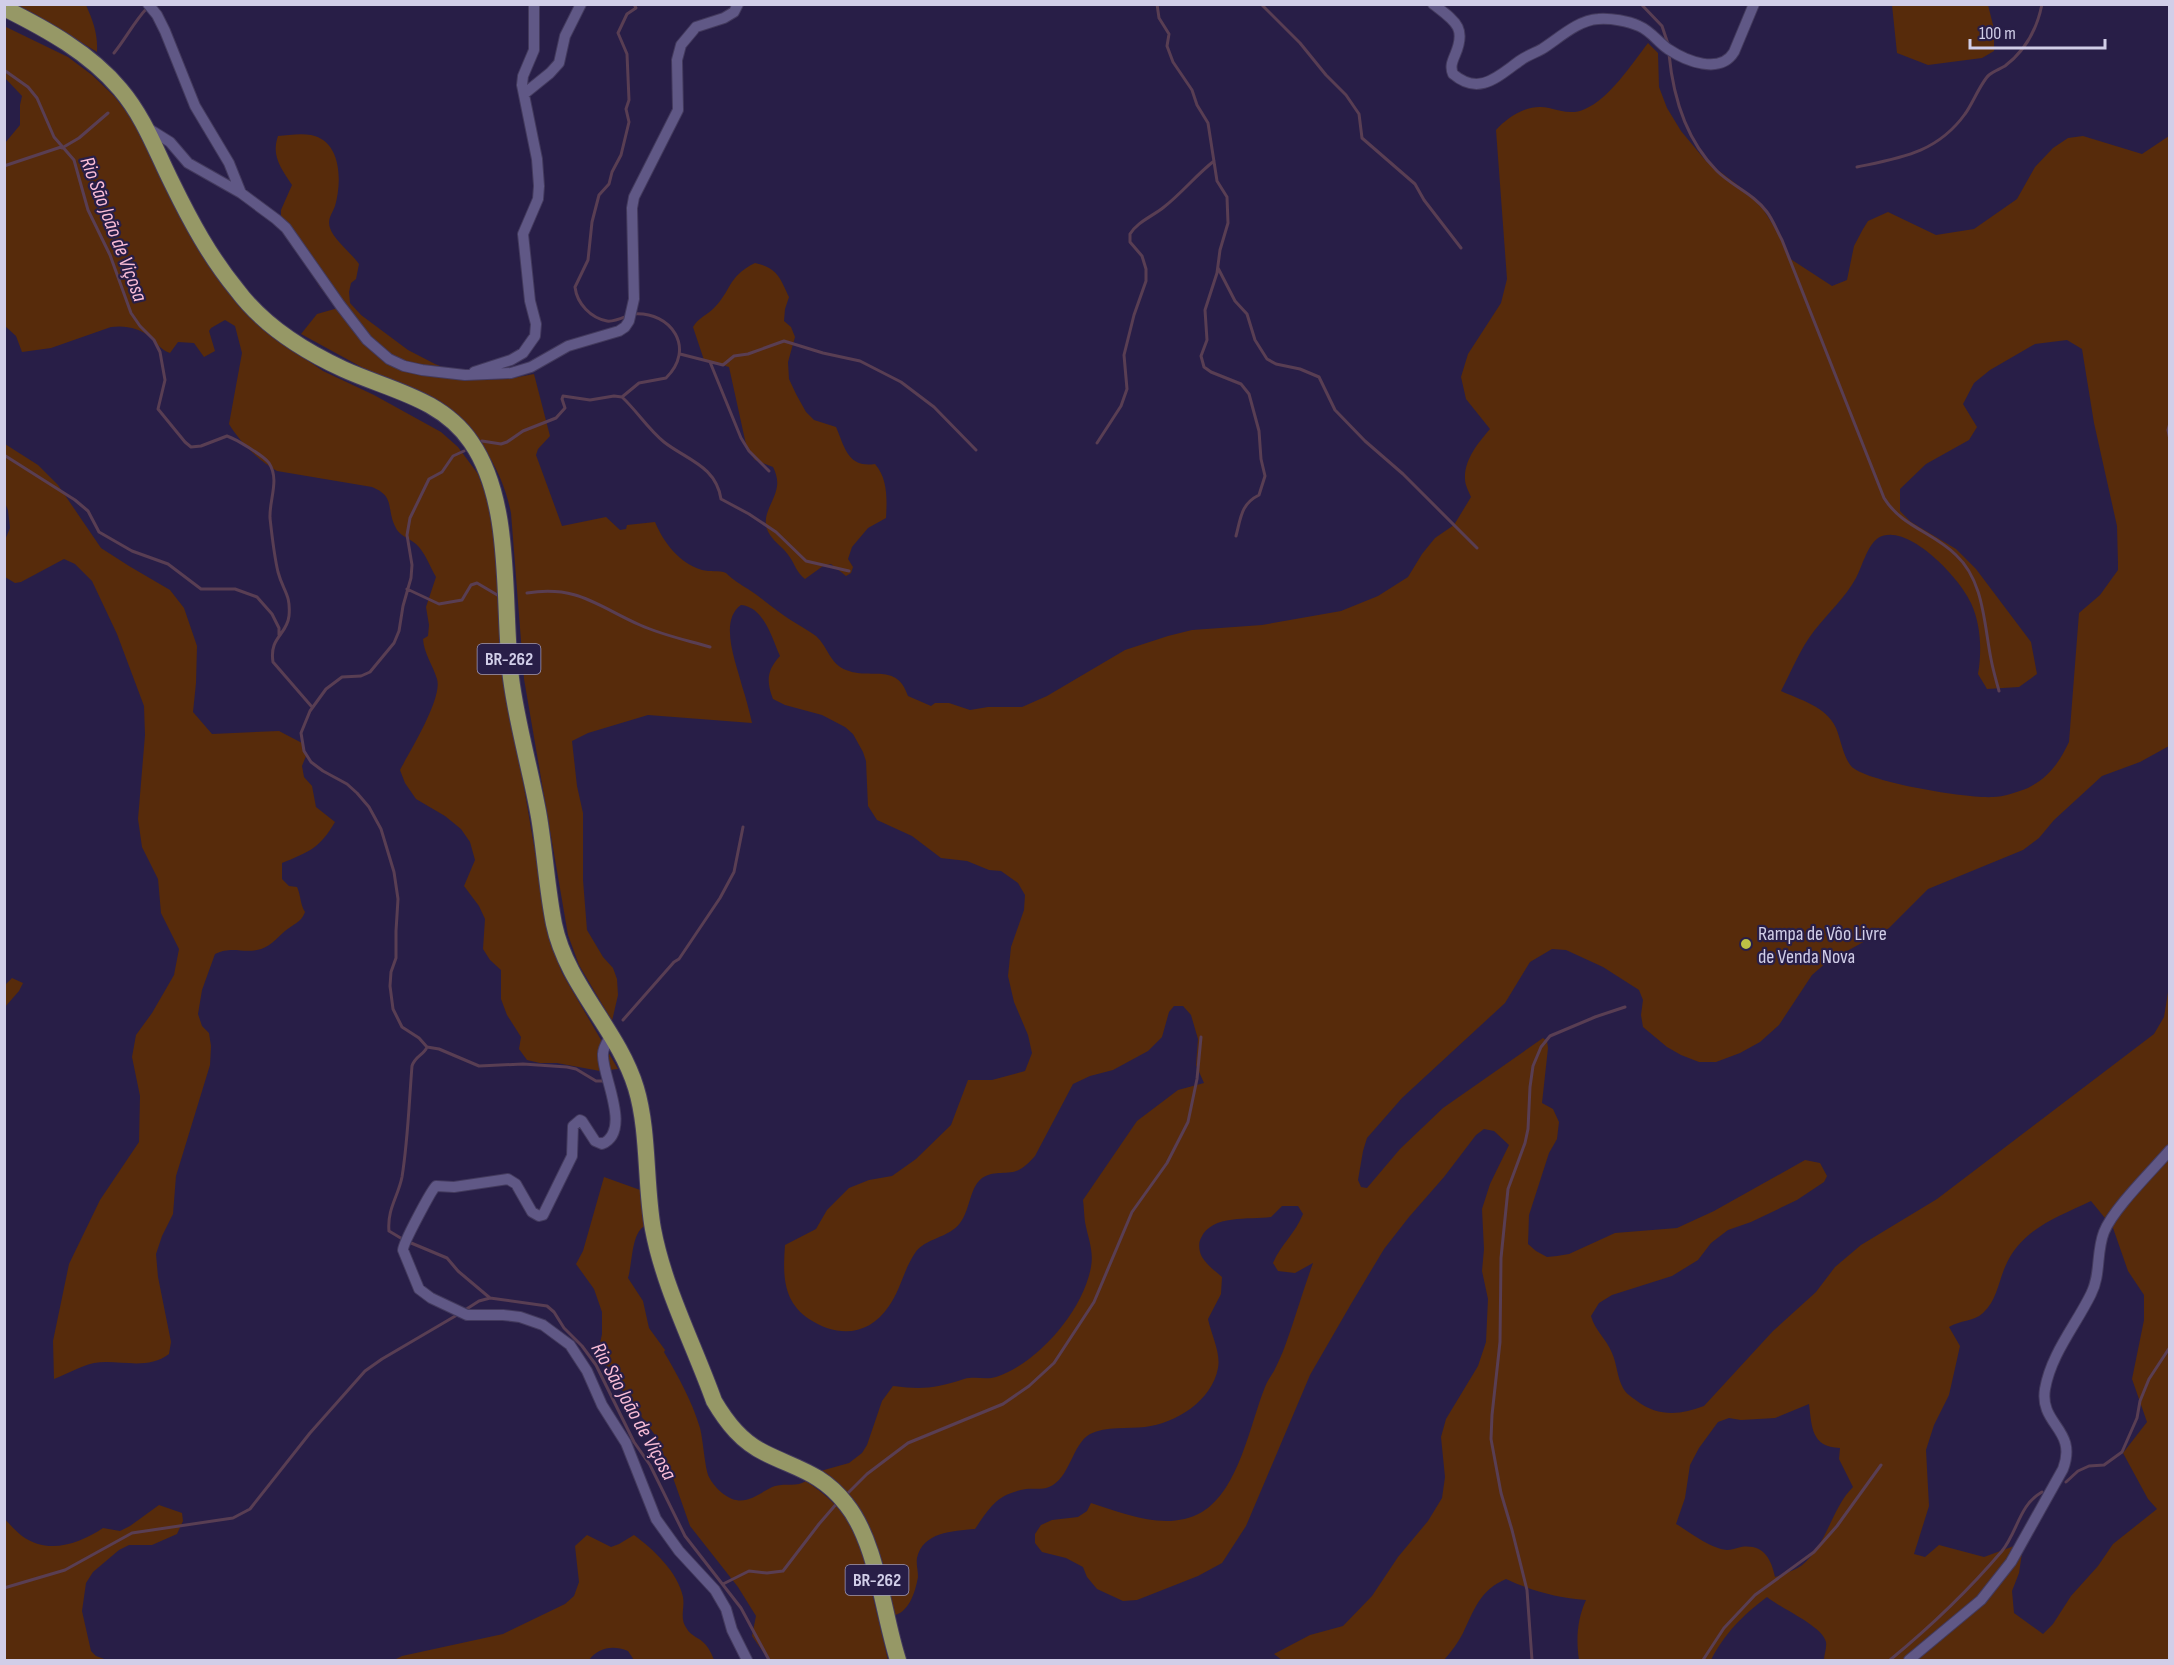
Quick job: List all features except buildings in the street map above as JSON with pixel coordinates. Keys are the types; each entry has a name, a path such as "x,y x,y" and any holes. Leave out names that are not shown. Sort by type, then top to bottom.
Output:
{"highway":[{"name":"BR-262","path":"4,8 56,35 90,60 118,86 146,127 208,254 241,296 277,330 311,353 345,370 424,401 444,413 459,426 473,445 488,474 499,520 512,684 539,819 554,923 560,948 568,966 624,1059 636,1088 641,1115 650,1208 658,1253 714,1401 734,1431 764,1453 793,1464 817,1477 846,1503 867,1543 898,1660"}],"street":[{"path":"148,4 165,31 195,106 229,163 241,193"},
{"path":"465,375 511,360 523,353 535,336 536,324 530,301 524,234 538,199 539,186 537,159 524,94 523,76 534,50 534,4"},
{"path":"524,94 559,63 567,32 581,4"},
{"path":"146,127 170,142 188,163 241,193 285,228 352,322 378,351 389,359 404,366 465,375 512,374 531,367 568,346 620,331 629,321 634,299 632,208 634,196 678,110 677,60 681,45 696,27 724,18 734,12 738,4"},
{"path":"1433,4 1454,22 1460,31 1461,41 1452,65 1453,74 1468,83 1483,84 1498,78 1521,60 1577,27 1601,18 1640,27 1669,49 1694,60 1706,64 1723,64 1734,52 1754,4"},
{"path":"610,1037 605,1046 603,1058 614,1101 615,1125 609,1138 602,1144 592,1137 585,1123 580,1120 575,1122 572,1156 545,1212 539,1216 532,1212 516,1184 508,1179 454,1187 436,1186 430,1191 423,1209 408,1232 402,1245 403,1250 419,1289 431,1298 467,1315 520,1317 543,1325 559,1335 578,1355 602,1405 634,1458 648,1503 656,1519 679,1551 715,1590 726,1609 732,1630 747,1660"},
{"path":"1909,1660 1981,1600 2011,1562 2063,1469 2067,1458 2067,1446 2047,1410 2045,1396 2050,1372 2060,1349 2092,1293 2097,1275 2100,1242 2109,1221 2169,1150"}],"shaded area":[{"path":"8,5 86,5 95,28 97,52 33,13"},
{"path":"1892,5 1988,5 1994,29 1994,51 1982,58 1928,65 1897,53"},
{"path":"4,26 68,57 114,96 132,119 180,215 294,351 323,371 374,395 441,432 458,447 478,474 493,516 503,664 550,940 562,973 618,1069 600,1071 527,1060 519,1049 521,1037 507,1015 501,999 501,970 490,960 483,949 485,919 479,906 464,886 475,860 470,842 461,829 445,816 416,799 405,783 400,770 431,711 438,688 423,639 428,636 426,607 436,577 419,547 397,530 385,495 372,487 277,471 263,462 244,444 229,424 242,353 235,326 225,320 209,331 215,351 204,357 194,343 178,342 170,353 142,332 122,326 111,327 51,348 22,352 16,336 5,326 5,143 20,125 22,96 5,78"},
{"path":"1648,43 1658,53 1659,87 1667,108 1681,131 1706,161 1748,193 1763,209 1780,236 1789,258 1832,286 1847,280 1854,246 1868,221 1888,212 1936,235 1974,229 2017,199 2035,167 2053,148 2068,138 2083,136 2142,154 2169,136 2169,746 2140,762 2102,776 2054,820 2039,838 2023,850 1928,889 1889,928 1827,962 1812,975 1779,1025 1760,1042 1716,1062 1699,1062 1681,1055 1667,1047 1643,1027 1641,1015 1643,1000 1639,990 1603,967 1566,950 1552,949 1530,962 1505,1003 1402,1098 1367,1138 1358,1180 1361,1187 1367,1188 1400,1149 1443,1108 1543,1038 1547,1041 1548,1048 1542,1103 1553,1109 1559,1122 1557,1139 1549,1153 1529,1215 1528,1244 1547,1257 1569,1254 1615,1233 1677,1228 1714,1211 1805,1160 1820,1163 1827,1176 1824,1182 1797,1200 1751,1222 1728,1230 1711,1243 1698,1260 1672,1276 1612,1295 1599,1303 1591,1316 1610,1348 1621,1384 1627,1394 1653,1410 1670,1413 1687,1411 1704,1406 1773,1331 1816,1292 1835,1267 1861,1245 1937,1199 2154,1034 2164,1017 2169,986 2169,1660 1824,1660 1826,1642 1823,1636 1809,1624 1767,1597 1735,1626 1722,1641 1711,1660 1579,1660 1578,1630 1586,1600 1545,1593 1506,1579 1484,1595 1459,1640 1444,1660 1282,1660 1274,1654 1310,1635 1343,1626 1372,1596 1398,1557 1428,1521 1442,1498 1445,1477 1441,1437 1446,1419 1478,1366 1486,1342 1488,1299 1482,1271 1484,1249 1482,1209 1490,1184 1509,1145 1494,1131 1484,1129 1476,1135 1384,1249 1310,1375 1246,1526 1222,1563 1198,1576 1137,1600 1123,1601 1097,1589 1087,1577 1083,1567 1066,1558 1042,1552 1035,1543 1035,1534 1041,1525 1052,1520 1078,1517 1087,1511 1091,1503 1146,1519 1175,1521 1202,1512 1215,1502 1234,1473 1242,1455 1266,1385 1285,1346 1313,1263 1295,1273 1278,1271 1273,1263 1303,1214 1298,1206 1282,1206 1271,1217 1222,1222 1206,1230 1201,1238 1199,1248 1202,1257 1222,1277 1221,1294 1208,1319 1217,1350 1218,1368 1208,1391 1200,1400 1180,1415 1157,1425 1110,1429 1090,1434 1079,1445 1062,1477 1056,1483 1046,1488 1026,1489 1008,1494 990,1508 975,1529 948,1532 932,1538 920,1549 917,1558 918,1577 907,1607 892,1616 876,1546 817,1472 849,1463 862,1453 882,1401 893,1386 929,1387 968,1378 996,1377 1027,1360 1056,1333 1079,1301 1091,1267 1091,1250 1083,1200 1137,1121 1178,1090 1204,1083 1196,1065 1198,1039 1191,1015 1183,1006 1174,1006 1169,1012 1162,1037 1148,1051 1113,1070 1090,1076 1073,1084 1035,1156 1019,1170 990,1174 979,1181 960,1223 950,1232 919,1248 911,1259 893,1300 881,1316 872,1323 852,1331 842,1331 820,1325 800,1312 786,1286 785,1245 816,1229 827,1210 849,1188 869,1180 892,1176 916,1159 951,1125 968,1080 992,1080 1025,1071 1032,1053 1028,1035 1014,1002 1008,976 1011,947 1024,910 1025,895 1018,883 1001,871 989,870 967,861 941,858 912,836 877,820 868,806 866,761 853,734 822,715 785,705 773,699 769,687 769,676 772,666 780,656 761,617 756,611 741,605 734,612 731,621 731,644 752,723 648,715 588,733 572,741 577,786 583,813 583,880 587,930 603,957 613,968 617,979 618,995 612,1021 579,965 568,935 524,679 511,513 504,487 484,449 365,369 301,334 317,314 338,308 320,287 281,220 281,210 292,185 276,156 278,136 311,135 329,145 334,154 339,186 329,225 335,237 359,264 356,279 351,283 349,292 350,303 361,315 408,350 435,364 476,380 508,379 534,374 550,436 538,449 536,455 562,526 606,517 620,530 626,529 627,525 655,522 668,545 679,557 702,570 726,573 816,636 836,664 846,670 855,673 890,675 903,686 908,696 931,706 935,703 949,703 970,710 988,707 1022,707 1047,696 1125,650 1192,630 1262,625 1341,611 1378,596 1408,577 1435,538 1454,525 1471,497 1466,486 1465,472 1469,459 1490,429 1466,399 1461,377 1468,354 1501,303 1507,279 1496,130 1513,116 1534,107 1571,112 1580,111 1594,104 1611,89","holes":["2067,340 2082,349 2094,423 2117,526 2118,563 2118,570 2100,595 2079,613 2069,742 2057,763 2042,779 2028,788 1997,797 1963,795 1919,788 1860,772 1848,762 1832,720 1812,705 1781,691 1809,638 1852,585 1868,551 1878,538 1890,535 1903,537 1917,544 1945,567 1956,580 1974,611 1979,629 1978,674 1987,689 2019,687 2037,674 2031,642 1976,569 1956,549 1911,522 1900,511 1900,489 1926,464 1969,440 1977,427 1963,404 1974,383 1990,370 2035,344","2091,1201 2113,1228 2128,1271 2144,1295 2144,1320 2132,1379 2147,1422 2123,1453 2148,1499 2157,1509 2113,1544 2043,1634 2014,1613 2012,1591 2019,1573 2022,1553 2014,1546 1984,1557 1939,1545 1925,1557 1914,1554 1929,1506 1926,1450 1934,1425 1949,1395 1960,1346 1949,1327 1975,1318 1988,1308 2005,1267 2020,1243 2053,1219","1809,1404 1812,1428 1818,1440 1830,1447 1840,1448 1839,1459 1853,1487 1839,1506 1810,1558 1798,1568 1775,1577 1768,1558 1760,1550 1749,1547 1720,1549 1676,1524 1685,1498 1690,1465 1718,1422 1729,1418 1741,1420 1775,1418"]},
{"path":"755,263 769,268 777,275 789,297 784,321 791,327 795,337 788,362 789,379 806,412 814,420 836,427 845,449 853,460 859,463 875,464 882,476 886,497 886,518 868,528 852,547 848,559 853,567 851,573 846,576 831,564 823,566 805,579 787,553 770,535 766,516 776,492 775,472 773,467 755,460 747,449 729,367 704,360 693,327 720,301 739,273"},
{"path":"5,444 38,465 58,485 101,548 170,590 184,608 197,646 193,712 212,734 279,731 302,743 306,756 302,766 304,777 312,786 316,807 335,822 324,838 313,848 282,863 282,879 289,886 297,887 305,912 301,919 261,949 226,950 215,954 202,990 198,1014 202,1026 209,1033 210,1065 176,1176 173,1214 156,1254 158,1277 171,1342 169,1354 152,1362 94,1363 54,1379 53,1341 69,1264 100,1200 139,1142 140,1096 132,1057 136,1035 174,975 179,949 161,913 158,879 142,847 138,819 145,735 144,706 117,634 92,581 75,564 64,559 21,582 15,583 5,577 5,540 10,528 5,503"},
{"path":"12,978 23,983 5,1007 5,985"},
{"path":"604,1177 643,1191 647,1225 638,1233 635,1240 628,1278 643,1301 649,1328 665,1350 693,1408 700,1428 706,1468 711,1481 725,1495 732,1499 744,1500 775,1486 799,1484 806,1481 836,1506 854,1531 860,1545 888,1660 769,1660 752,1636 756,1616 738,1587 690,1526 655,1435 608,1371 599,1348 602,1334 602,1312 594,1289 576,1264 583,1251"},
{"path":"159,1505 182,1513 183,1521 177,1534 152,1545 129,1545 119,1550 93,1572 86,1583 82,1611 91,1651 96,1656 107,1660 5,1660 5,1519 22,1536 32,1542 53,1546 74,1543 103,1528 120,1531"},
{"path":"587,1535 611,1547 634,1535 657,1554 670,1570 680,1588 685,1625 706,1646 714,1660 634,1660 628,1651 607,1648 597,1652 589,1660 394,1660 402,1656 503,1634 565,1604 574,1596 579,1582 575,1546"}],"waterway":[{"path":"627,316 609,321 596,317 582,304 575,287 588,260 592,222 599,195 609,184 612,172 621,155 629,122 626,109 629,100 627,54 618,33 627,14 636,8 634,4"},
{"path":"1157,4 1159,18 1169,34 1167,46 1173,62 1192,90 1197,105 1208,123 1217,181 1227,197 1228,223 1220,250 1217,273 1205,310 1207,340 1201,356 1204,367 1241,384 1249,394 1259,431 1265,476 1259,495 1245,507 1236,536"},
{"path":"1261,4 1300,43 1346,95 1359,114 1362,138 1415,184 1424,200 1461,248"},
{"path":"1641,4 1662,26 1668,44"},
{"path":"1857,167 1917,152 1930,146 1954,127 1965,114 1986,78 2005,66 2025,46 2034,31 2042,4"},
{"path":"114,53 147,8"},
{"path":"1669,54 1678,101 1697,146 1717,171 1762,206 1782,240 1884,498 1900,516 1938,540 1956,555 1972,577 1978,590 1999,691"},
{"name":"Rio São João de Viçosa","path":"4,70 28,87 37,98 54,137 74,160 88,210 110,255 131,313 154,340 160,352 165,380 158,409 191,447 201,446 227,436 262,456 269,463 274,476 270,511 272,539 278,572 288,597 289,609 288,622 274,647 273,662 312,707"},
{"path":"62,148 79,138 108,113"},
{"path":"4,166 61,147"},
{"path":"1097,443 1121,406 1127,389 1124,355 1134,315 1146,281 1146,269 1142,256 1130,242 1130,234 1141,223 1171,202 1214,161"},
{"path":"1218,268 1235,301 1247,314 1255,340 1267,359 1319,377 1335,410 1477,548"},
{"path":"622,397 639,383 666,378 675,367 679,355 679,344 668,325 647,315 633,314"},
{"path":"680,354 723,365 734,356 748,354 784,341 860,361 901,382 934,407 976,450"},
{"path":"710,362 741,438 749,451 769,471"},
{"path":"482,441 501,444 523,431 556,418 565,408 563,396 590,400 622,397 664,442 707,471 718,488 721,499 776,532 806,561 849,571"},
{"path":"2170,423 2168,430 2170,440"},
{"name":"Rio São João de Viçosa","path":"427,1047 419,1038 402,1027 393,1009 390,986 391,972 396,958 398,899 394,872 381,829 369,807 357,793 347,784 311,762 304,751 301,733 310,711 326,689 342,677 361,676 370,672 394,643 399,631 411,578 412,565 407,535 410,518 429,479 442,472 453,456 464,451"},
{"path":"4,455 75,500 88,511 99,532 132,551 168,564 201,589 235,589 257,597 272,614 279,628 279,635"},
{"path":"407,589 439,604 462,600 471,585 477,583 499,596"},
{"path":"527,593 545,591 574,595 599,604 648,629 710,647"},
{"path":"623,1020 679,959 720,898 734,872 743,827"},
{"path":"1532,1660 1527,1590 1501,1493 1491,1439 1500,1342 1501,1258 1508,1189 1525,1143 1533,1066 1541,1047 1550,1036 1625,1007"},
{"path":"845,1496 867,1474 908,1443 1003,1404 1029,1386 1054,1363 1094,1302 1132,1212 1167,1163 1188,1122 1197,1079 1201,1037"},
{"name":"Rio São João de Viçosa","path":"427,1047 412,1066 404,1163 390,1216 389,1231 404,1240 447,1258 458,1271 490,1298 547,1306 554,1312 564,1328 582,1346 596,1365 634,1442 650,1465 685,1536 741,1608 769,1660"},
{"path":"427,1047 439,1049 479,1066 523,1064 567,1067 576,1069 596,1081 605,1079"},
{"path":"465,1310 479,1301 490,1298"},
{"path":"4,1588 65,1570 132,1533 233,1518 250,1509 310,1433 365,1371 457,1315"},
{"path":"2066,1482 2078,1471 2089,1466 2104,1465 2122,1452 2137,1418 2140,1401 2149,1379 2170,1347"},
{"path":"1703,1660 1724,1628 1755,1595 1814,1552 1837,1526 1881,1465"},
{"path":"1890,1660 1920,1635 1989,1566 2002,1551 2028,1504 2042,1492"},
{"path":"723,1584 749,1571 767,1573 783,1571 838,1502"}],"place":[{"name":"Rampa de Vôo Livre de Venda Nova","path":"1746,944"}]}
